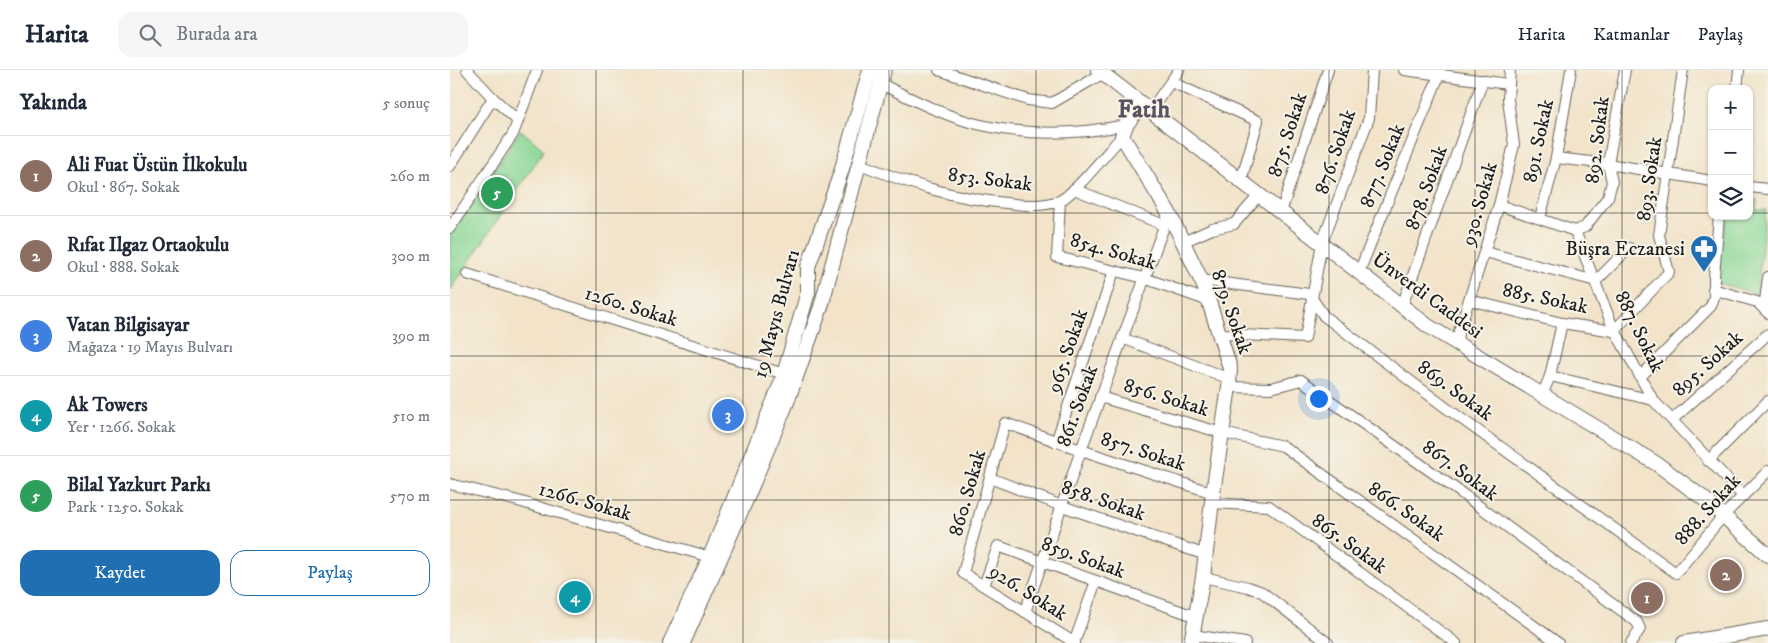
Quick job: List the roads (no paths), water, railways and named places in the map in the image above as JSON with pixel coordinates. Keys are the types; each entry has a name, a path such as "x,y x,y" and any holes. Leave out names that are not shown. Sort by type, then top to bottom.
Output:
{"main road":[{"name":"19 Mayıs Bulvarı","path":"670,643 710,557 784,374 808,292 808,267 841,172 868,70"},
{"name":"19 Mayıs Bulvarı","path":"683,643 787,402 821,307 884,70"},
{"name":"Ünverdi Caddesi","path":"1100,72 1402,306 1455,344 1542,393 1657,464 1768,554"},
{"path":"1124,130 1146,108"},
{"name":"879. Sokak","path":"1124,130 1167,219 1183,242 1201,280 1221,334 1230,368 1230,383 1203,577 1192,639"},
{"path":"1684,643 1734,639 1768,629"}],"street":[{"path":"467,70 518,121"},
{"path":"450,228 513,134 537,70"},
{"path":"939,70 1028,100 1052,103 1100,72"},
{"path":"1146,108 1171,82 1179,70"},
{"name":"875. Sokak","path":"1281,212 1328,70"},
{"name":"876. Sokak","path":"1221,334 1305,338 1322,243 1369,118 1372,70"},
{"path":"1404,70 1440,73 1508,84"},
{"name":"930. Sokak","path":"1455,344 1499,205 1514,145 1509,120 1508,84 1510,70"},
{"name":"891. Sokak","path":"1540,218 1556,158 1571,70"},
{"name":"892. Sokak","path":"1575,231 1585,227 1608,197 1612,182 1608,164 1625,70"},
{"name":"893. Sokak","path":"1614,331 1669,272 1659,236 1683,70"},
{"path":"1737,85 1739,70"},
{"name":"877. Sokak","path":"1359,272 1440,73"},
{"name":"878. Sokak","path":"1402,306 1484,80"},
{"path":"1171,82 1258,121 1241,181"},
{"path":"881,84 930,108 976,124 1022,132 1124,130"},
{"path":"450,166 493,98"},
{"name":"853. Sokak","path":"860,164 896,179 966,199 1030,206 1060,201 1074,189 1124,130"},
{"path":"1556,158 1608,164 1708,180"},
{"path":"1753,188 1768,190"},
{"path":"1074,189 1167,219"},
{"path":"1183,242 1212,229 1234,224 1259,195"},
{"name":"854. Sokak","path":"1060,201 1057,257 1144,278 1209,301"},
{"path":"1499,205 1575,231"},
{"name":"861. Sokak","path":"1025,612 1044,562 1080,450 1167,219"},
{"path":"1640,376 1711,306 1714,297 1719,220"},
{"name":"887. Sokak","path":"1575,231 1614,331 1653,400 1744,496"},
{"path":"1485,252 1596,281 1629,248"},
{"name":"965. Sokak","path":"1056,442 1114,271"},
{"name":"1260. Sokak","path":"467,274 784,374"},
{"path":"1766,311 1768,277"},
{"name":"869. Sokak","path":"1201,280 1309,294 1324,316 1441,404 1676,573"},
{"path":"1713,289 1757,302 1766,311"},
{"name":"885. Sokak","path":"1469,300 1562,323 1614,331"},
{"path":"1542,393 1550,376 1562,323"},
{"name":"895. Sokak","path":"1672,420 1768,334"},
{"path":"1122,338 1230,383"},
{"path":"1550,376 1653,400"},
{"name":"867. Sokak","path":"1230,383 1271,388 1301,380 1453,487 1637,622 1640,629 1631,643"},
{"name":"856. Sokak","path":"1100,397 1222,433"},
{"path":"1708,460 1768,401"},
{"name":"857. Sokak","path":"1005,423 1213,498"},
{"name":"860. Sokak","path":"963,573 1005,423"},
{"name":"866. Sokak","path":"1222,433 1283,446 1558,643"},
{"name":"888. Sokak","path":"1676,573 1723,516 1768,471"},
{"name":"858. Sokak","path":"990,478 1062,506 1206,555"},
{"name":"1266. Sokak","path":"450,484 518,501 710,557"},
{"name":"865. Sokak","path":"1213,498 1269,506 1456,643"},
{"name":"859. Sokak","path":"984,586 998,546 1197,617"},
{"name":"926. Sokak","path":"963,573 1075,643"},
{"path":"1203,577 1262,592 1328,643"},
{"path":"1075,643 1096,581"},
{"path":"1192,639 1245,643"}],"place":[{"name":"Bilal Yazkurt Parkı","path":"497,193"},
{"name":"Büşra Eczanesi","path":"1704,273"},
{"name":"Vatan Bilgisayar","path":"728,415"},
{"name":"Rıfat Ilgaz Ortaokulu","path":"1726,575"},
{"name":"Ak Towers","path":"575,597"},
{"name":"Ali Fuat Üstün İlkokulu","path":"1647,598"}],"district":[{"name":"Fatih","path":"1144,109"}]}
